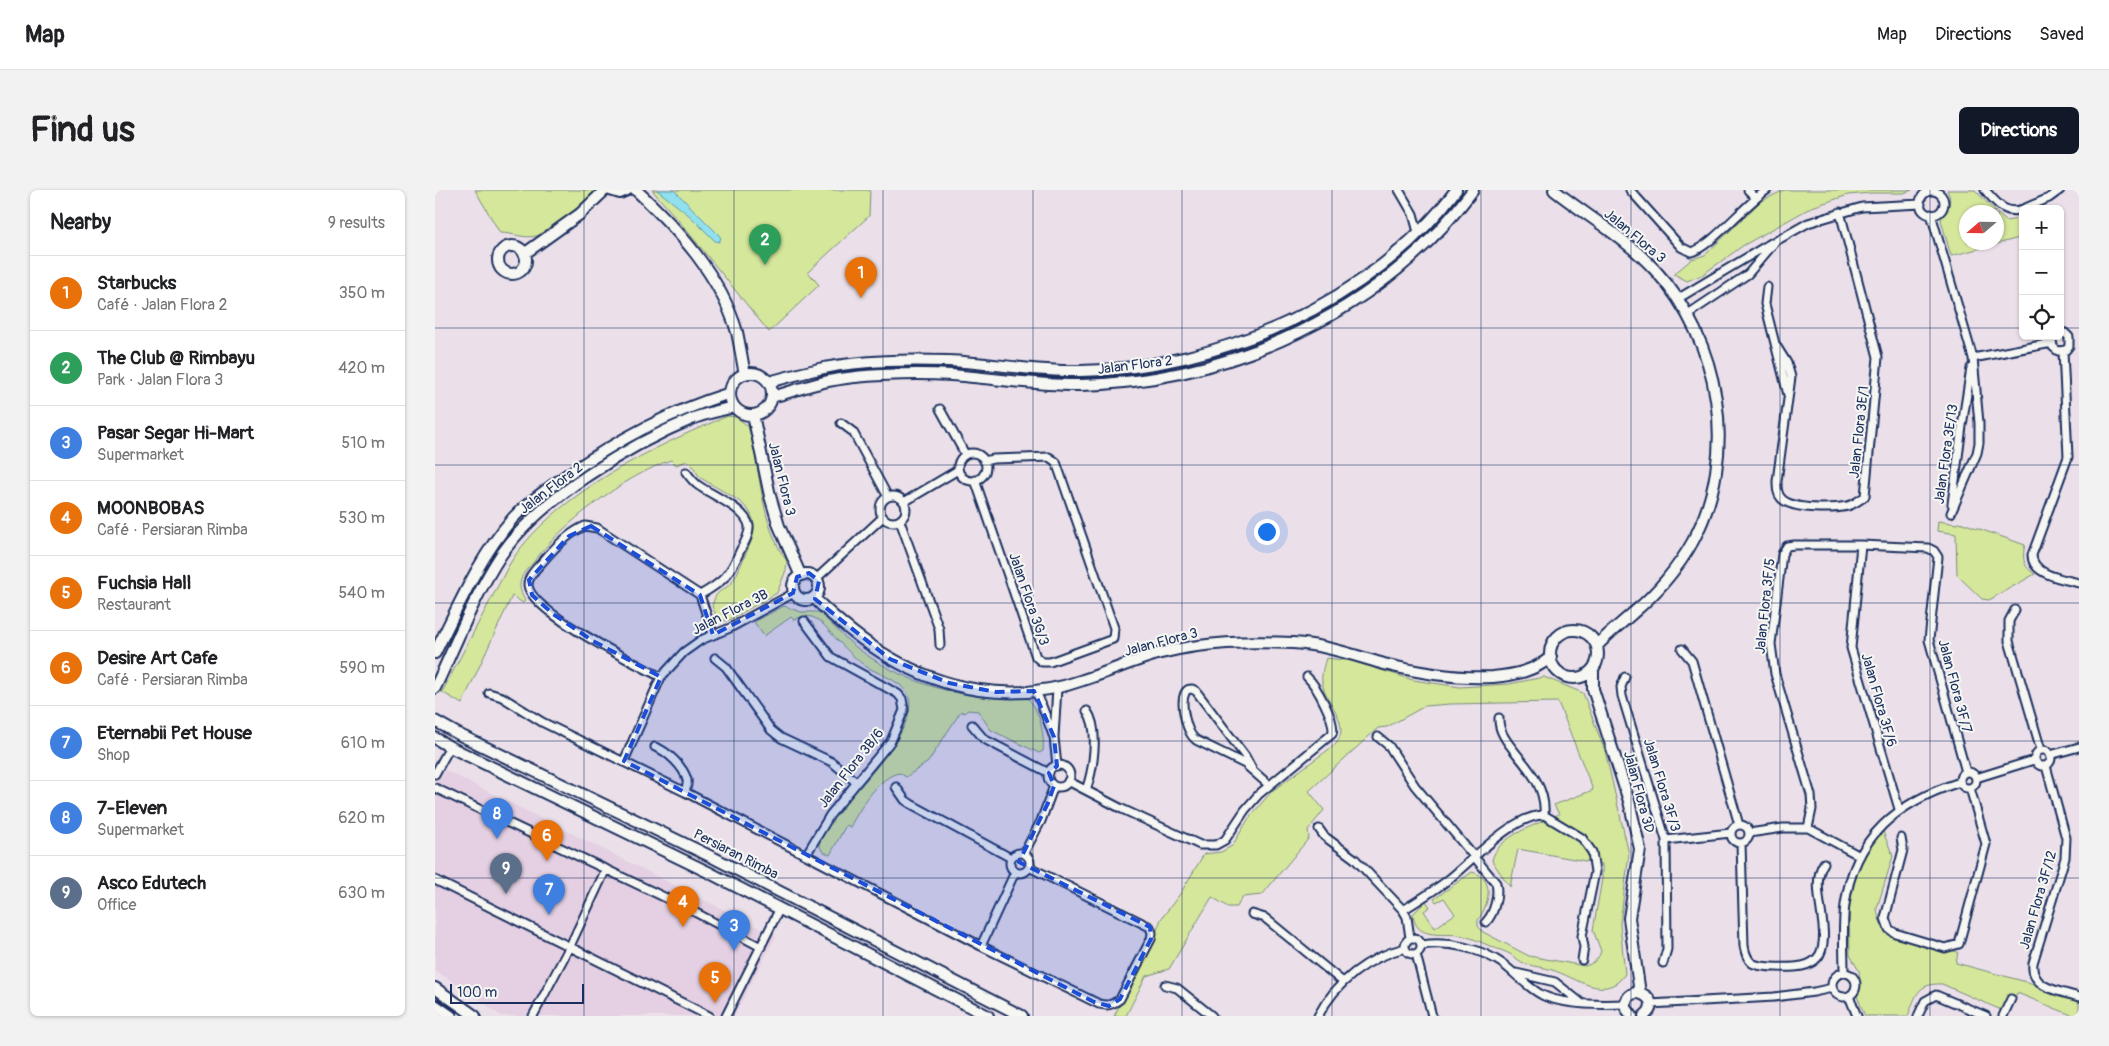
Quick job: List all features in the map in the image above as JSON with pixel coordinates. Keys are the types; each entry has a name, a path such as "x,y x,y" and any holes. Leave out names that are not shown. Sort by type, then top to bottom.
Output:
{"street":[{"path":"524,254 580,214 605,190"},
{"path":"610,190 620,193 627,190"},
{"path":"636,190 670,222 689,245 715,284 736,331 745,374"},
{"path":"1399,190 1413,214 1418,232"},
{"name":"Jalan Flora 2","path":"769,382 824,368 893,361 948,361 1079,371 1163,364 1250,339 1342,294 1385,262 1418,232 1456,190"},
{"name":"Jalan Flora 2","path":"773,397 826,382 882,376 948,375 1079,385 1121,383 1165,377 1222,362 1255,352 1349,306 1394,273 1428,242 1458,211 1473,190"},
{"name":"Jalan Flora 3","path":"1554,190 1641,256 1679,298 1700,338 1713,377 1719,426 1718,458 1713,486 1705,515 1693,541 1655,592 1634,613 1610,631 1597,646"},
{"path":"1630,190 1681,247 1688,252 1705,245 1755,198 1767,190"},
{"path":"1748,190 1755,198"},
{"path":"1985,190 2005,210 2012,212 2019,210"},
{"path":"2032,205 2049,198 2060,190"},
{"path":"1929,191 1940,193 1944,200 1941,210 1931,214 1924,210 1921,204 1923,196 1929,191"},
{"path":"1679,298 1747,256 1808,223 1862,207 1921,204"},
{"name":"Jalan Flora 3E/1","path":"1767,287 1765,304 1777,347 1784,356 1790,370 1791,385 1788,395 1777,487 1780,496 1791,504 1817,508 1847,506 1865,496 1879,356 1840,212"},
{"name":"Jalan Flora 3E/13","path":"1931,214 1973,358 1979,443 1977,453 1951,513 1961,426 1973,358"},
{"path":"1688,314 1748,274 1775,241"},
{"path":"2063,351 2069,346 2070,340 2064,334"},
{"path":"2070,340 2079,339"},
{"path":"1973,358 2053,340 2055,349 2063,351"},
{"path":"2063,351 2068,457 2032,555 2032,560 2034,565 2042,572 2079,583"},
{"path":"745,374 759,374 769,382 773,397 766,410 753,415 746,415 734,407 730,393 735,381 745,374"},
{"name":"Jalan Flora 2","path":"435,653 474,576 491,548 514,517 549,488 613,444 691,405 730,393"},
{"name":"Jalan Flora 2","path":"435,688 485,582 501,555 524,526 557,498 619,455 696,417 734,407"},
{"path":"940,409 965,454"},
{"name":"Jalan Flora 3","path":"753,415 770,496 779,526 800,574"},
{"path":"841,423 853,432 888,497"},
{"path":"974,453 981,456 984,461 984,473 975,480 964,479 958,470 958,463 965,454 974,453"},
{"name":"Jalan Flora 3G/3","path":"975,480 1036,657 1042,662 1050,662 1104,644 1113,639 1115,628 1058,467 1053,459 1049,457 984,461"},
{"path":"904,502 958,470"},
{"path":"686,472 698,485 741,513 749,526 749,532 726,578 717,586 700,595"},
{"path":"882,518 880,506 888,497 899,497 904,502 906,510 900,521 939,629 940,645"},
{"path":"817,578 882,518"},
{"path":"882,518 891,523 900,521"},
{"path":"661,677 593,641 553,614 532,596 528,586 529,580 551,552 579,528 591,526 597,528 700,595 713,634"},
{"name":"Jalan Flora 3F/5","path":"1808,828 1811,796 1775,674 1772,657 1774,619 1783,554 1787,546 1794,545 1861,545"},
{"name":"Jalan Flora 3F/7","path":"1861,545 1931,549 1938,557 1929,640 1966,772"},
{"name":"Jalan Flora 3F/6","path":"1861,545 1851,648 1899,809"},
{"path":"794,593 794,580 800,574 811,574 817,578 819,590 814,598"},
{"name":"Jalan Flora 3","path":"794,593 805,600 814,598 867,644 907,667 949,683 996,692 1057,688 1159,654 1216,643 1268,642 1324,646 1407,669 1469,678 1501,676 1526,672 1540,666 1551,657 1554,642 1559,636 1572,630 1587,634 1610,631"},
{"name":"Jalan Flora 3B","path":"624,761 661,677 674,662 693,644 742,622 794,593"},
{"path":"2015,610 2009,621 2009,641 2041,750"},
{"name":"Jalan Flora 3B/6","path":"804,622 831,657 893,690 902,699 904,710 894,734 884,750 824,823 806,856"},
{"path":"1540,666 1557,670 1571,678 1587,675 1597,662 1597,646 1587,634"},
{"path":"1682,648 1692,661 1739,825"},
{"path":"1551,657 1557,670"},
{"path":"715,658 726,667 771,730 781,738 832,762 857,782"},
{"name":"Jalan Flora 3D","path":"1593,669 1593,689 1638,836 1639,858 1629,918 1640,993"},
{"path":"1069,781 1196,843 1205,846 1216,845 1229,836 1245,810 1269,785 1328,739 1334,730 1333,722 1313,683 1307,677"},
{"name":"Jalan Flora 3F/3","path":"1625,677 1621,687 1622,696 1666,840 1667,949 1663,963"},
{"path":"1579,678 1593,689"},
{"path":"1057,688 1054,737 1057,766"},
{"path":"1252,769 1245,756 1196,691 1192,689 1187,690 1185,694 1185,719 1189,734 1196,740 1222,751 1252,769 1269,785"},
{"path":"1033,691 1039,698 1054,737"},
{"path":"489,693 502,697 542,722 685,792 981,946 1105,1006 1109,1006 1120,999 1135,971 1151,938 1150,927 1029,867"},
{"path":"1086,790 1094,763 1093,725 1087,711"},
{"path":"1499,718 1499,727 1503,736 1535,777 1544,804 1544,815"},
{"name":"Persiaran Rimba","path":"435,721 460,735 715,859 1022,1016"},
{"path":"972,725 984,740 1049,773"},
{"path":"1378,737 1389,746 1415,786 1476,857 1497,887 1492,915 1486,922"},
{"name":"Persiaran Rimba","path":"435,738 780,908 989,1016"},
{"path":"435,774 450,747"},
{"path":"655,747 669,754 685,776 687,782 685,792"},
{"path":"2051,755 2079,747"},
{"path":"2034,760 2036,753 2041,750 2047,751 2051,755"},
{"path":"2034,760 2040,766 2046,766 2050,762 2051,755"},
{"path":"1976,778 2034,760"},
{"path":"1063,766 1067,770 1069,781 1061,787 1054,786 1049,782 1049,773 1052,768 1063,766"},
{"name":"Jalan Flora 3F/12","path":"2046,766 2067,844 2065,858 2032,967 2035,978 2039,983 2079,997"},
{"path":"1966,772 1972,773 1976,778 1975,784 1970,788 1963,787 1960,782 1961,775 1966,772"},
{"path":"1844,973 1845,904 1849,883 1860,856 1878,829 1899,809 1924,795 1960,782"},
{"path":"1024,853 1041,821 1054,786"},
{"path":"896,787 905,800 911,804 1011,858"},
{"path":"435,788 606,869 761,947"},
{"path":"1901,838 1903,850 1885,918 1889,929 1895,933 1945,948 1959,944 1986,844 1970,788"},
{"path":"1403,910 1448,880 1509,827 1544,815 1582,838 1589,845 1594,859 1595,872 1582,936 1584,947 1582,960"},
{"path":"1739,825 1746,828 1749,833"},
{"path":"1731,833 1739,825"},
{"path":"1749,833 1783,828 1808,828 1860,856"},
{"path":"1319,829 1324,836 1355,859 1403,910 1410,938 1405,948 1408,953 1416,954 1421,950 1422,945"},
{"path":"1666,840 1731,833"},
{"path":"1731,833 1733,839 1741,842"},
{"path":"1741,842 1748,838 1749,833"},
{"path":"1741,842 1744,946 1750,960 1759,966 1802,966 1815,960 1820,954 1823,937 1819,878 1824,863"},
{"path":"1011,858 1016,854 1024,853"},
{"path":"1011,858 1011,868 1015,872 1022,873 1029,867 1030,860 1024,853"},
{"path":"533,1016 570,946 606,869"},
{"path":"981,946 1015,872"},
{"path":"435,880 709,1016"},
{"path":"726,1016 780,908"},
{"path":"1252,914 1265,918 1343,982"},
{"path":"1410,938 1417,939 1422,945"},
{"path":"1422,945 1447,945 1477,950 1503,964 1541,994 1557,1000 1602,1005 1626,1004"},
{"path":"1318,1016 1343,982 1375,960 1405,948"},
{"path":"1416,954 1432,1016"},
{"path":"1511,971 1523,976 1555,982 1580,1002"},
{"path":"1832,988 1835,978 1844,973"},
{"path":"1832,988 1837,995 1849,996 1855,988 1855,981 1851,976 1844,973"},
{"path":"1165,985 1177,988 1212,1016"},
{"path":"435,988 475,1016"},
{"path":"1650,1004 1774,997 1832,988"},
{"path":"1633,1016 1628,1012 1626,1004 1629,997 1640,993 1647,997 1650,1004 1648,1012 1644,1016"},
{"path":"1918,1016 1925,1001 1936,995 1986,1016"},
{"path":"1849,996 1857,1016"},
{"path":"2003,1016 2011,999"},
{"path":"435,1005 451,1016"}],"highlighted area":[{"path":"591,526 700,595 713,635 793,593 797,577 809,573 819,581 815,599 890,659 949,683 996,692 1034,691 1054,737 1057,766 1049,773 1054,786 1048,803 1019,862 1150,927 1151,939 1120,999 1109,1006 1094,1002 624,761 661,677 593,641 553,614 532,595 529,580 569,536"}],"shaded area":[{"path":"435,765 776,936 734,1016 501,1016 462,987 435,971"}],"green space":[{"path":"475,190 595,190 558,223 542,234 527,237 500,233"},
{"path":"652,190 870,190 869,216 808,272 819,285 769,332"},
{"path":"1784,190 1912,190 1904,193 1848,195 1812,207 1744,245 1702,275 1687,281 1674,274 1692,259 1705,255 1760,202"},
{"path":"1947,190 1975,190 1989,205 1959,205 1959,250 1974,250 1951,256 1941,220 1949,206"},
{"path":"2004,219 2006,221 2018,219 2019,238 2004,242"},
{"path":"728,416 736,417 748,426 766,513 778,546 787,561 786,570 777,593 731,619 726,621 717,618 712,606 718,593 733,581 740,567 752,537 754,525 751,514 736,499 701,478 690,463 687,461 676,465 671,460 653,467 614,489 559,533 525,571 520,588 525,601 523,603 512,596 462,704 442,692 509,565 527,540 550,517 577,496 637,458"},
{"path":"1938,521 1958,524 1960,522 2025,545 2024,562 2035,574 1989,600 1982,599 1957,575 1956,534 1937,531"},
{"path":"784,606 801,612 819,612 848,640 867,655 882,665 916,681 969,695 992,697 1025,696 1034,707 1040,721 1043,751 1039,753 991,730 978,711 968,710 964,713 961,711 928,762 906,777 900,773 892,775 877,786 850,827 846,825 830,855 822,851 819,844 827,826 897,740 906,721 910,705 903,687 863,665 824,625 814,618 808,616 794,620 791,617 764,636 754,622"},
{"path":"1326,658 1353,661 1413,680 1460,687 1509,684 1544,677 1583,693 1605,751 1629,854 1620,924 1625,974 1617,982 1609,987 1590,986 1561,973 1526,964 1508,953 1467,937 1424,932 1415,922 1413,914 1426,901 1430,907 1424,911 1435,928 1455,914 1444,898 1436,902 1434,899 1472,872 1480,875 1485,880 1487,886 1487,900 1478,920 1478,926 1483,932 1529,956 1585,966 1595,961 1601,951 1593,930 1602,879 1602,864 1518,849 1510,887 1492,861 1495,852 1510,838 1559,814 1554,805 1593,790 1558,702 1450,704 1425,706 1387,727 1378,728 1309,791 1324,810 1308,830 1309,838 1262,895 1242,897 1237,907 1228,907 1212,897 1169,969 1146,976 1126,1016 1114,1016 1150,949 1161,919 1180,894 1204,854 1221,852 1232,846 1249,818 1272,791 1336,744 1341,728 1322,682"},
{"path":"1881,827 1893,856 1877,908 1878,916 1886,930 1893,935 1958,952 1956,963 2079,996 2079,1016 2074,1016 2017,993 2008,1013 1942,984 1934,984 1922,988 1908,1016 1865,1016 1857,996 1860,982 1859,971 1850,955 1849,903 1855,873"}],"water":[{"path":"657,190 674,190 717,233 721,238 719,242 715,241 690,216"}],"place":[{"name":"The Club @ Rimbayu","path":"765,265"},
{"name":"Starbucks","path":"861,298"},
{"name":"7-Eleven","path":"497,839"},
{"name":"Desire Art Cafe","path":"547,861"},
{"name":"Asco Edutech","path":"506,894"},
{"name":"Eternabii Pet House","path":"549,915"},
{"name":"MOONBOBAS","path":"683,927"},
{"name":"Pasar Segar Hi-Mart","path":"734,951"},
{"name":"Fuchsia Hall","path":"715,1003"}]}
